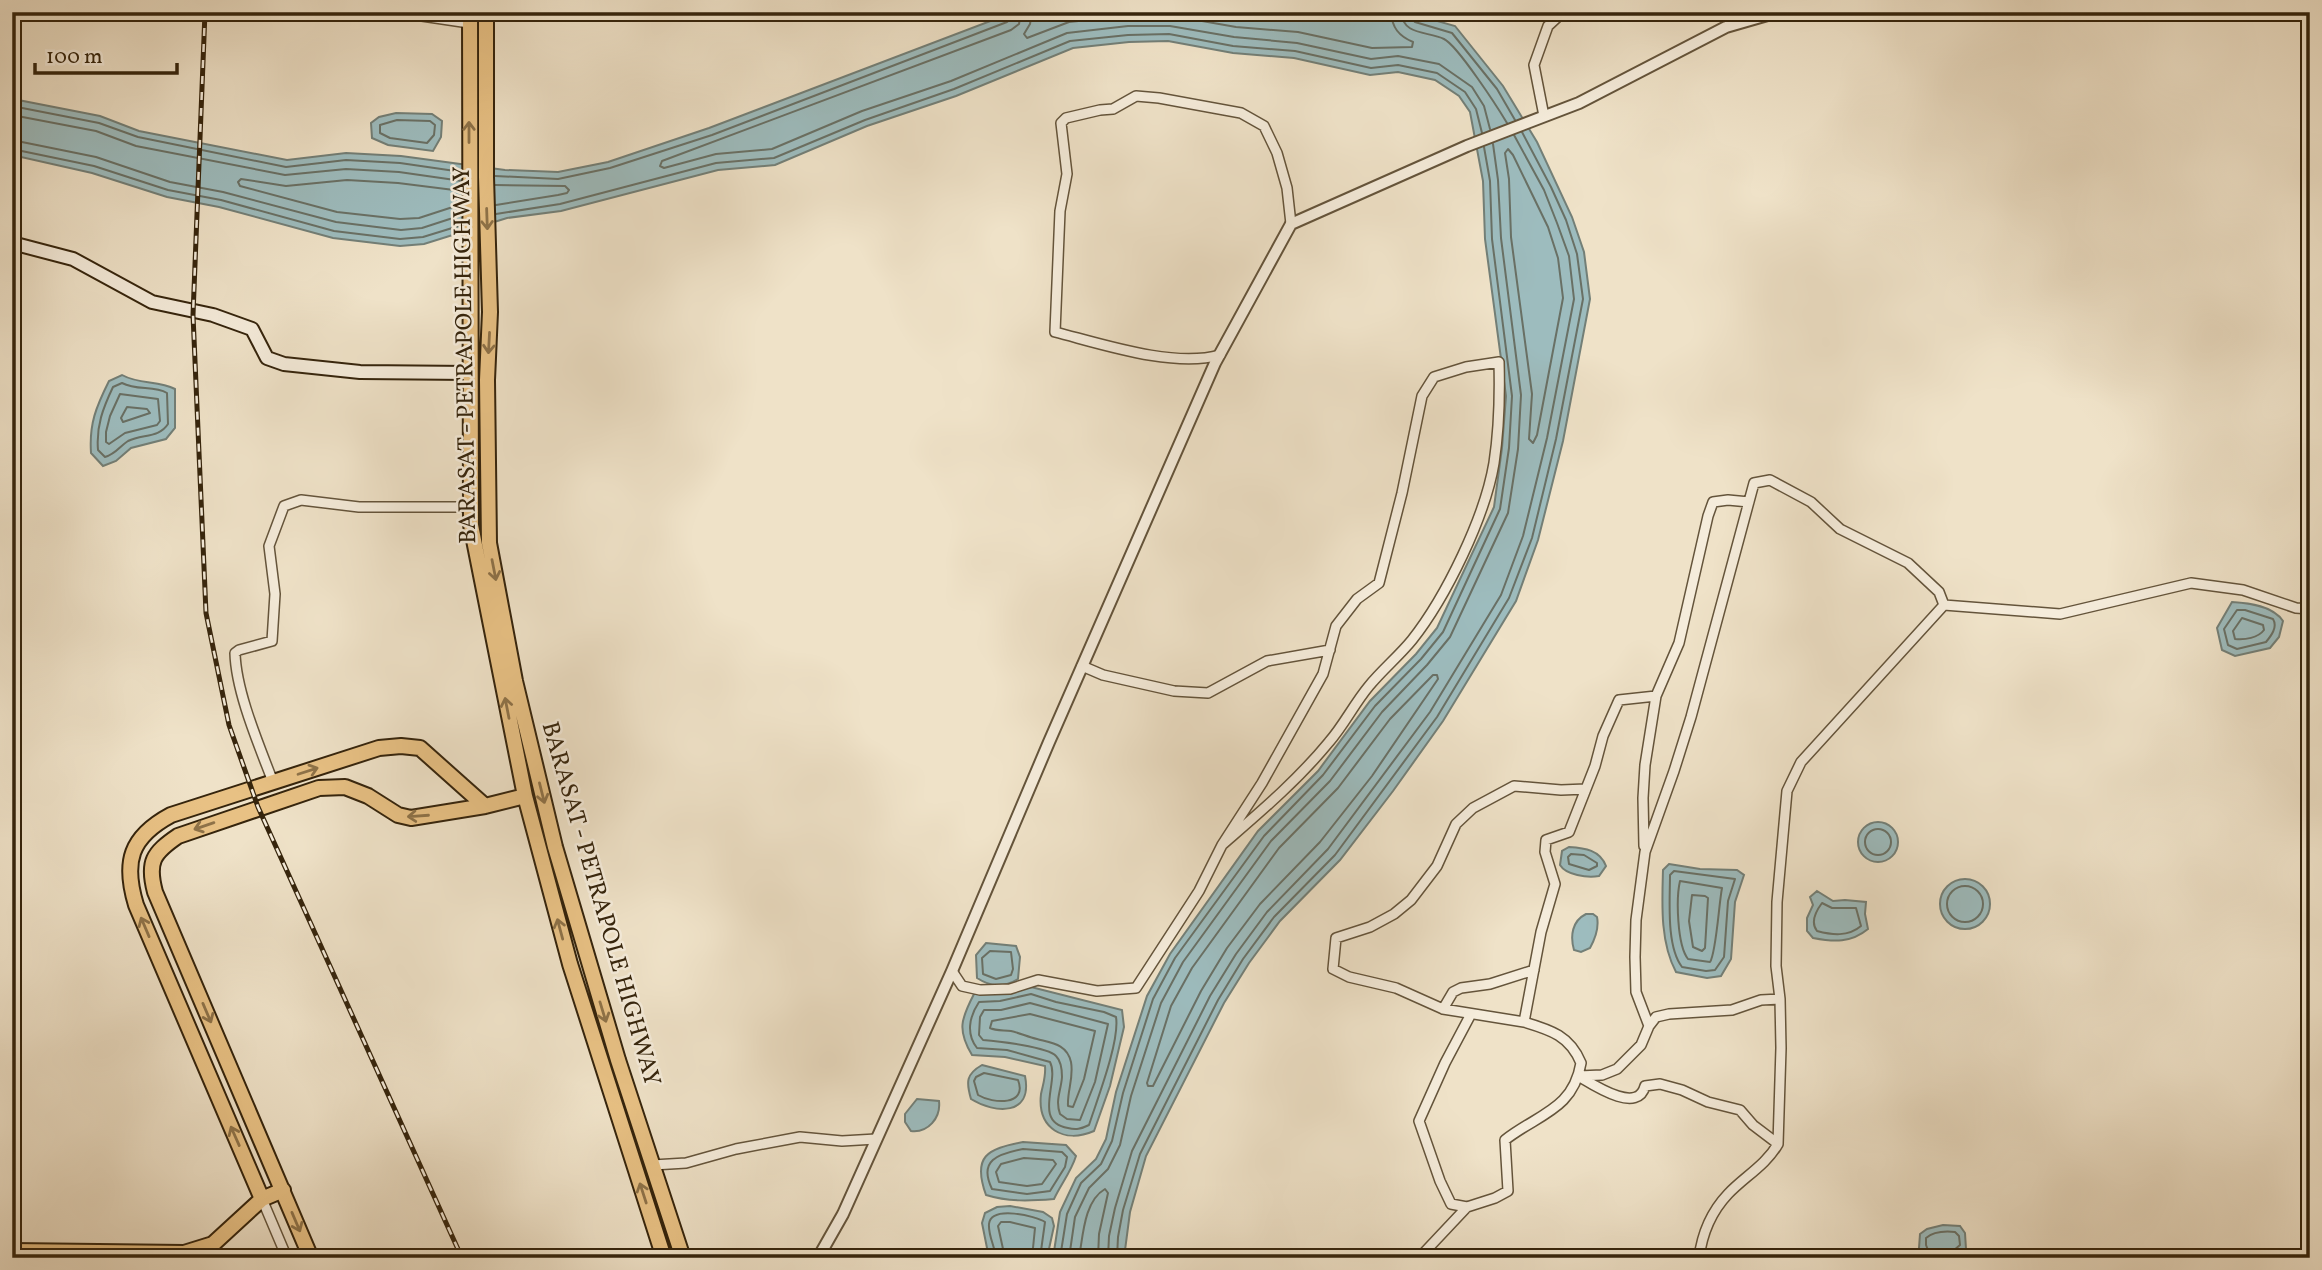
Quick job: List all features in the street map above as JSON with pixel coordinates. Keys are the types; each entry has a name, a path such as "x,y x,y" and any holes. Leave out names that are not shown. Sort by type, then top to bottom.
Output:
{"highway":[{"name":"BARASAT - PETRAPOLE HIGHWAY","path":"486,12 485,102 490,312 487,498 492,556 516,681 555,847 580,939 683,1258"},
{"name":"BARASAT - PETRAPOLE HIGHWAY","path":"470,18 468,100 471,525 525,796 570,964 664,1258"},
{"path":"262,1199 136,905 130,885 134,849 142,835 153,824 171,815 379,748 420,748 485,806"},
{"path":"311,1258 155,892 151,877 152,861 160,848 178,836 319,788 345,787 368,796 398,815 411,818 485,806 525,796"},
{"path":"12,1251 184,1253 213,1244 262,1199 283,1190"}],"main road":[{"path":"12,243 73,259 152,302 214,315 252,329 267,358 284,364 360,372 470,373"}],"street":[{"path":"395,12 470,18"},
{"path":"1543,116 1534,65 1548,26 1563,12"},
{"path":"1291,224 1467,146 1579,103 1726,27 1778,12"},
{"path":"818,1258 843,1214 952,971 1082,666 1220,355 1291,224 1287,188 1277,153 1264,126 1241,113 1136,96 1114,109 1066,118 1062,123 1067,174 1060,211 1055,332 1120,348 1187,360 1220,355"},
{"path":"952,971 962,986 980,990 1010,989 1033,980 1097,991 1136,988 1199,891 1222,845 1262,782 1323,674 1336,626 1357,599 1380,583 1422,396 1434,377 1466,367 1499,362 1500,400 1494,464 1462,557 1436,606 1411,641 1368,687 1331,740 1291,785 1222,845"},
{"path":"1645,852 1691,717 1698,682 1754,483 1770,480 1811,502 1840,528 1908,563 1939,592 1944,605"},
{"path":"274,782 256,736 236,666 236,653 272,641 275,594 269,546 284,506 301,500 359,507 471,507"},
{"path":"1649,1026 1636,992 1635,957 1636,920 1645,852 1645,765 1656,696 1679,643 1713,502 1749,502"},
{"path":"1944,605 2060,614 2191,583 2243,590 2296,608 2310,609"},
{"path":"1699,1258 1707,1225 1727,1195 1771,1155 1778,1144 1780,999 1776,966 1777,902 1787,791 1801,761 1944,605"},
{"path":"1082,666 1103,675 1174,691 1208,692 1267,661 1329,650"},
{"path":"1524,1022 1555,884 1545,852 1546,840 1569,832 1595,766 1603,736 1619,700 1656,696"},
{"path":"1471,1014 1419,1121 1451,1204 1467,1207 1508,1191 1505,1140 1563,1102 1572,1092 1581,1063 1575,1048 1558,1036 1524,1022 1443,1009 1396,988 1349,977 1333,969 1336,938 1370,927 1394,914 1411,900 1437,866 1456,824 1473,808 1514,786 1586,789"},
{"path":"1443,1009 1453,992 1461,988 1490,984 1534,970"},
{"path":"1579,1076 1602,1075 1617,1069 1641,1045 1656,1017 1732,1010 1761,1000 1780,999"},
{"path":"1579,1076 1605,1092 1627,1098 1644,1093 1645,1086 1660,1084 1682,1090 1708,1102 1740,1110 1753,1125 1778,1144"},
{"path":"653,1165 686,1163 736,1149 800,1137 842,1141 876,1139"},
{"path":"262,1199 287,1258"},
{"path":"1419,1258 1467,1207"}],"water":[{"path":"1014,12 1406,12 1455,26 1503,86 1537,142 1572,217 1584,252 1590,299 1563,441 1538,540 1516,601 1443,721 1393,791 1340,860 1280,921 1224,1003 1146,1156 1130,1212 1124,1258 1053,1258 1060,1212 1076,1178 1096,1159 1106,1139 1116,1092 1147,996 1170,954 1258,831 1318,771 1370,701 1416,654 1437,628 1494,507 1506,396 1485,239 1483,181 1470,112 1459,96 1435,80 1398,72 1370,75 1294,58 1233,53 1168,41 1073,48 956,96 867,126 775,165 718,170 561,211 507,218 424,244 400,246 333,238 219,207 167,197 92,173 12,155 13,99 100,116 139,131 287,160 346,153 401,156 505,170 558,172 608,162 709,128"},
{"path":"396,113 432,114 442,121 441,137 433,151 388,145 372,138 371,123 379,117"},
{"path":"122,375 175,389 175,428 166,439 131,448 116,461 103,466 91,453 92,424 109,381"},
{"path":"2232,602 2253,604 2279,616 2283,621 2279,637 2270,648 2235,656 2222,650 2217,628"},
{"path":"1878,822 1886,823 1892,828 1897,834 1897,850 1892,856 1886,861 1878,862 1870,861 1864,856 1859,850 1858,842 1859,834 1864,828 1870,823"},
{"path":"1569,847 1586,849 1600,856 1606,866 1599,876 1577,875 1563,868 1560,865 1562,851"},
{"path":"1669,864 1700,869 1737,870 1744,875 1735,902 1731,959 1721,976 1707,978 1676,972 1667,948 1663,923 1663,870"},
{"path":"1965,879 1983,886 1990,904 1983,922 1965,929 1947,922 1940,904 1947,886"},
{"path":"1817,891 1833,901 1866,902 1868,929 1855,937 1842,940 1813,938 1807,931 1807,918 1813,905 1810,897"},
{"path":"1586,914 1597,917 1597,929 1590,948 1581,952 1574,950 1572,934 1575,925"},
{"path":"986,943 1016,946 1020,957 1018,979 997,985 977,978 976,955"},
{"path":"1031,987 1122,1010 1124,1027 1110,1086 1094,1131 1072,1136 1048,1125 1041,1106 1045,1066 1005,1057 972,1055 967,1046 962,1024 974,994 1000,994"},
{"path":"982,1065 1025,1076 1026,1089 1018,1105 1001,1109 971,1099 968,1088 970,1075"},
{"path":"917,1099 939,1101 938,1113 928,1127 911,1131 905,1122 905,1114"},
{"path":"1023,1142 1066,1145 1076,1156 1054,1199 1003,1199 986,1195 981,1171 986,1156 1000,1148"},
{"path":"1010,1206 1043,1212 1052,1218 1054,1226 1047,1258 989,1258 982,1223 985,1213 997,1207"},
{"path":"1943,1225 1960,1226 1965,1233 1966,1249 1947,1258 1924,1257 1919,1248 1920,1234 1927,1229"}],"railway":[{"path":"205,12 193,315 206,613 229,725 258,807 462,1258"}]}
